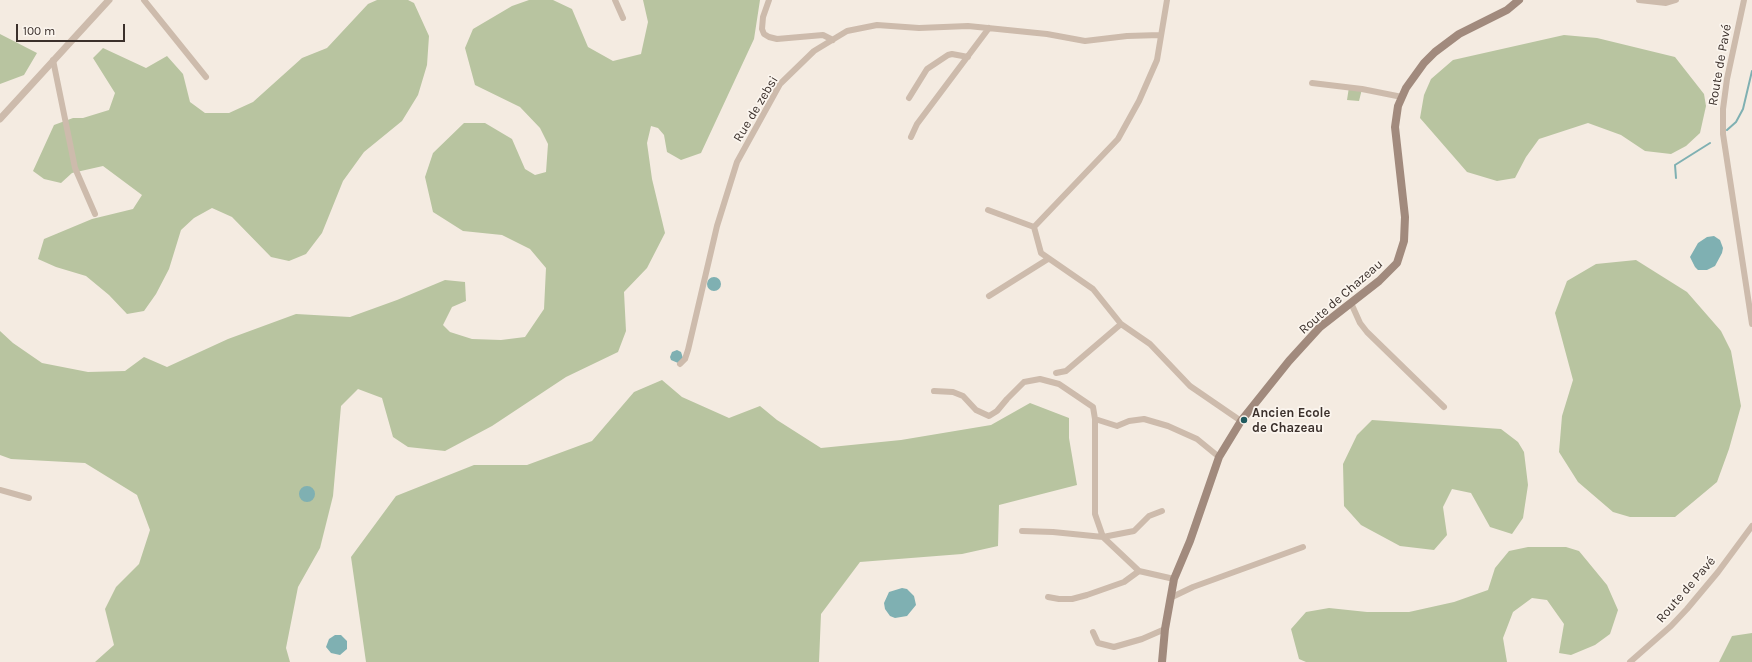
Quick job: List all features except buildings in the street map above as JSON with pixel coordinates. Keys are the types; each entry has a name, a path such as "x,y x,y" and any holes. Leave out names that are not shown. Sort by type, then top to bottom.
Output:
{"main road":[{"name":"Route de Chazeau","path":"1162,662 1165,629 1174,579 1190,541 1219,457 1241,421 1289,361 1320,327 1397,264 1402,248 1404,232 1404,200 1395,127 1398,106 1411,79 1435,52 1459,34 1507,10 1519,0"}],"street":[{"path":"0,119 110,0"},
{"path":"144,0 206,77"},
{"path":"615,0 623,18"},
{"path":"769,0 763,17 762,29 764,34 777,39 823,35 833,40"},
{"path":"1034,227 1118,139 1139,101 1157,60 1167,0"},
{"path":"1640,0 1666,3 1676,0"},
{"name":"Route de Pavé","path":"1744,0 1722,109 1723,134 1752,324"},
{"name":"Rue de zebsi","path":"680,364 685,359 688,350 717,226 737,162 780,84 814,51 847,31 877,25 919,28 968,26 1047,34 1085,41 1127,36 1160,35"},
{"path":"911,136 916,124 989,28"},
{"path":"909,98 927,68 948,55 952,54 968,57"},
{"path":"53,60 75,168 95,214"},
{"path":"1312,82 1362,89 1402,97"},
{"path":"988,210 1034,227"},
{"path":"1034,227 1041,253 1093,289 1121,324 1150,344 1190,386 1241,421"},
{"path":"989,296 1048,259"},
{"path":"1351,303 1360,323 1367,332 1444,408"},
{"path":"1056,373 1066,371 1121,324"},
{"path":"934,390 953,392 963,396 976,410 990,416 998,411 1007,399 1024,382 1040,379 1059,384 1070,390 1093,408 1095,419 1095,514 1103,538 1139,571 1174,579"},
{"path":"1095,419 1117,426 1129,421 1144,419 1168,426 1197,439 1219,457"},
{"path":"0,490 29,498"},
{"path":"1022,531 1053,532 1103,538 1134,531 1149,516 1162,511"},
{"name":"Route de Pavé","path":"1630,662 1671,626 1687,609 1718,572 1752,526"},
{"path":"1170,598 1193,587 1303,547"},
{"path":"1048,597 1072,599 1087,595 1124,582 1139,571"},
{"path":"1093,632 1098,643 1114,647 1142,639 1165,629"}],"green space":[{"path":"377,0 408,0 414,3 429,36 427,65 418,95 402,121 364,152 343,181 322,233 306,254 289,261 271,257 232,217 212,208 194,218 181,230 169,269 156,294 144,311 127,314 109,295 86,276 56,267 38,259 44,239 92,219 133,209 142,195 103,166 72,173 61,183 44,179 33,171 54,125 73,118 83,118 109,110 115,93 93,58 103,48 146,68 167,56 183,74 190,102 205,113 229,113 253,102 302,58 327,48 368,4"},
{"path":"529,0 553,0 572,9 588,47 613,61 641,54 648,22 643,0 760,0 754,39 701,153 681,160 667,152 664,135 658,128 651,126 647,143 652,179 665,233 647,268 624,292 626,331 618,352 566,377 492,426 445,451 408,447 393,437 382,398 358,389 341,406 333,496 320,548 298,587 286,648 290,662 95,662 114,645 105,609 116,587 139,564 150,530 137,495 85,463 11,459 0,455 0,331 13,343 42,363 88,372 125,371 144,357 167,367 228,339 296,314 350,317 397,300 445,280 465,282 466,301 452,307 443,325 450,332 472,339 501,340 525,337 544,309 546,268 530,249 502,235 463,231 433,212 425,177 433,153 464,123 485,123 512,139 525,169 535,175 546,172 548,144 540,128 520,107 475,85 465,48 473,29 512,6"},
{"path":"0,34 37,53 24,75 0,84"},
{"path":"1564,35 1597,38 1675,57 1704,94 1706,106 1700,133 1686,146 1671,154 1645,151 1621,135 1588,123 1539,139 1526,157 1515,178 1497,181 1467,172 1420,118 1424,95 1431,79 1453,60"},
{"path":"1349,87 1362,89 1359,101 1347,100"},
{"path":"1636,260 1687,292 1721,331 1731,351 1741,406 1729,449 1717,482 1675,517 1630,517 1613,512 1578,482 1559,452 1562,416 1573,380 1555,313 1567,281 1596,264"},
{"path":"662,380 682,397 729,418 760,406 777,420 821,448 901,440 991,425 1030,403 1069,418 1069,438 1077,485 999,505 998,546 962,554 860,562 821,614 819,662 366,662 351,557 396,496 474,465 527,465 592,441 634,392"},
{"path":"1372,420 1501,429 1518,442 1524,452 1528,485 1523,518 1512,534 1490,527 1471,493 1452,489 1443,507 1447,535 1434,550 1400,546 1361,525 1344,506 1343,464 1357,435"},
{"path":"1528,547 1566,547 1579,551 1607,585 1618,610 1610,634 1595,645 1571,655 1559,653 1564,624 1547,600 1532,598 1513,612 1503,638 1507,662 1306,662 1299,659 1291,629 1306,612 1329,608 1367,612 1409,612 1454,602 1488,590 1495,568 1509,551"},
{"path":"1752,633 1752,662 1719,662 1732,636"}],"water":[{"path":"1714,236 1720,240 1723,248 1722,253 1715,266 1707,270 1698,270 1690,257 1698,243 1707,237"},
{"path":"714,277 719,279 721,284 719,289 714,291 709,289 707,284 709,279"},
{"path":"677,350 681,352 683,358 678,363 671,360 670,357 672,352"},
{"path":"304,486 310,486 315,491 313,500 310,502 304,502 299,497 299,491"},
{"path":"902,588 907,589 914,596 916,605 907,616 895,618 890,616 885,609 884,603 889,592"},
{"path":"335,635 341,635 347,641 347,649 340,655 331,653 326,647 329,639"}],"waterway":[{"path":"1727,130 1736,122 1743,109 1752,71"},
{"path":"1676,178 1675,165 1710,143"}],"place":[{"name":"Ancien Ecole de Chazeau","path":"1244,420"}]}
